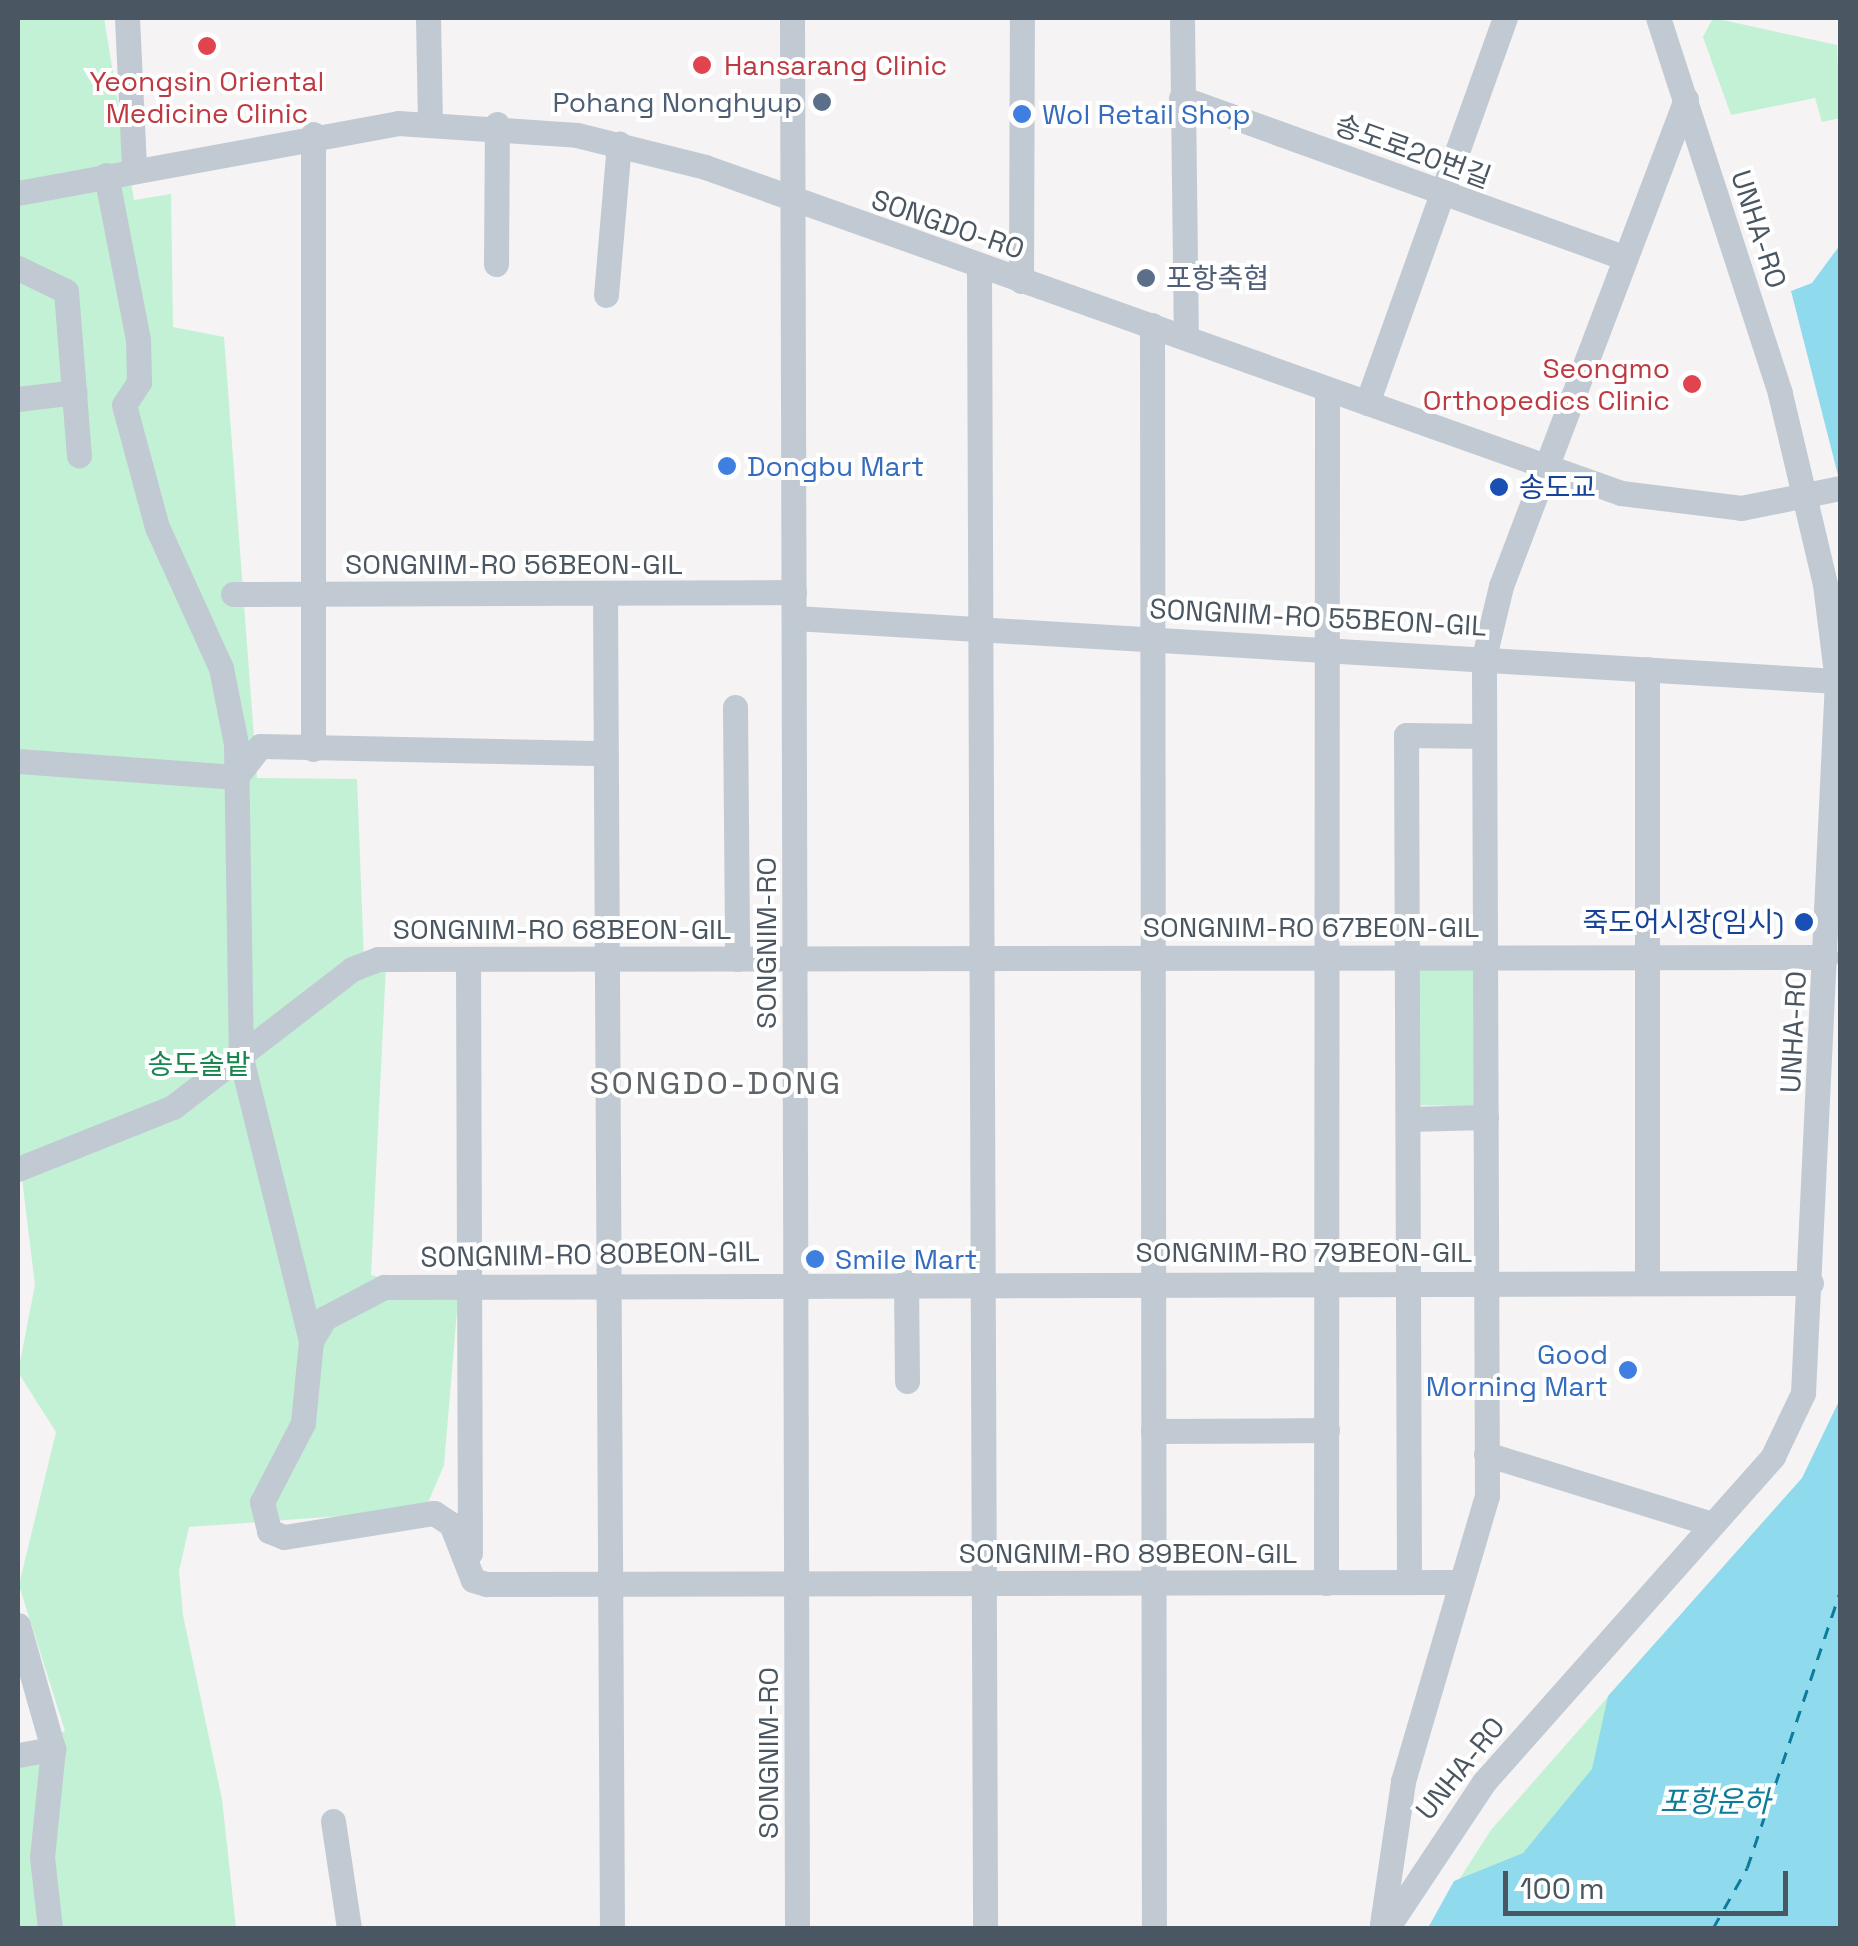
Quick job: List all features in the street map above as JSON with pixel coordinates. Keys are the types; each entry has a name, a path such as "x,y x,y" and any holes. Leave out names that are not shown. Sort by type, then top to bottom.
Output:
{"street":[{"path":"126,18 134,169"},
{"path":"428,18 430,122"},
{"name":"SONGNIM-RO","path":"792,18 798,1928"},
{"path":"1021,281 1022,18"},
{"path":"1182,18 1186,337"},
{"path":"1367,403 1505,18"},
{"name":"UNHA-RO","path":"1384,1928 1475,1793 1712,1524 1796,1414 1811,1283 1837,681 1807,497 1658,18"},
{"name":"송도로20번길","path":"1181,98 1626,258"},
{"path":"1384,1928 1403,1781 1487,1495 1484,657 1501,586 1550,469 1686,99"},
{"name":"SONGDO-RO","path":"18,193 312,134 430,122 497,124 619,144 793,199 1550,469 1682,505 1807,497 1840,488"},
{"path":"496,264 497,124"},
{"path":"312,134 316,594 313,749"},
{"path":"606,295 619,144"},
{"path":"106,175 138,340 138,382 124,405 157,528 220,668 236,777 241,1058 311,1341 303,1424 262,1502 269,1531 284,1538 434,1514 451,1524 470,1573"},
{"path":"979,267 985,1928"},
{"path":"18,268 66,292 79,455"},
{"path":"1152,325 1154,1928"},
{"path":"1326,1583 1327,389"},
{"path":"18,398 75,392"},
{"name":"SONGNIM-RO 56BEON-GIL","path":"233,594 606,596 794,592"},
{"path":"606,596 615,1284 612,1928"},
{"name":"SONGNIM-RO 55BEON-GIL","path":"796,618 1837,681"},
{"path":"1647,1282 1648,669"},
{"path":"735,707 737,959"},
{"path":"1409,1582 1406,735 1484,736"},
{"path":"236,777 260,746 606,753"},
{"path":"18,761 236,777"},
{"name":"SONGNIM-RO 67BEON-GIL","path":"796,959 1826,957"},
{"name":"SONGNIM-RO 68BEON-GIL","path":"18,1169 146,1121 241,1058 364,962 796,959"},
{"path":"468,960 470,1573"},
{"path":"1408,1119 1486,1117"},
{"name":"SONGNIM-RO 79BEON-GIL","path":"797,1282 1811,1283"},
{"name":"SONGNIM-RO 80BEON-GIL","path":"311,1341 325,1318 384,1286 797,1282"},
{"path":"906,1282 907,1381"},
{"path":"1153,1431 1327,1430"},
{"path":"1486,1454 1712,1524"},
{"name":"SONGNIM-RO 89BEON-GIL","path":"470,1573 486,1584 1459,1582"},
{"path":"18,1625 53,1749 42,1856 50,1928"},
{"path":"18,1755 53,1749"},
{"path":"332,1821 349,1928"}],"green space":[{"name":"송도솔밭","path":"18,18 104,18 134,200 171,194 173,327 224,337 257,778 357,779 364,962 386,965 371,1275 458,1299 444,1465 425,1510 189,1527 179,1571 183,1615 222,1799 236,1928 18,1928 18,1748 65,1731 19,1585 56,1432 18,1372 35,1285 18,1146"},
{"path":"1713,18 1837,45 1840,118 1822,122 1815,98 1731,115 1703,37"},
{"path":"1414,964 1481,965 1479,1106 1412,1105"},
{"path":"1657,1641 1602,1804 1428,1928 1491,1830"}],"water":[{"path":"1840,245 1840,483 1791,291 1812,283"},
{"name":"포항운하","path":"1840,1399 1840,1928 1428,1928 1454,1881 1523,1853 1592,1769 1608,1696 1802,1478"}],"ferry route":[{"path":"1713,1928 1747,1868 1840,1592"}],"place":[{"name":"Yeongsin Oriental Medicine Clinic","path":"207,46"},
{"name":"Hansarang Clinic","path":"702,65"},
{"name":"Pohang Nonghyup","path":"822,102"},
{"name":"Wol Retail Shop","path":"1022,114"},
{"name":"포항축협","path":"1146,278"},
{"name":"Seongmo Orthopedics Clinic","path":"1692,384"},
{"name":"Dongbu Mart","path":"727,466"},
{"name":"송도교","path":"1499,487"},
{"name":"죽도어시장(임시)","path":"1804,922"},
{"name":"Smile Mart","path":"815,1259"},
{"name":"Good Morning Mart","path":"1628,1370"}],"district":[{"name":"SONGDO-DONG","path":"716,1083"}]}
